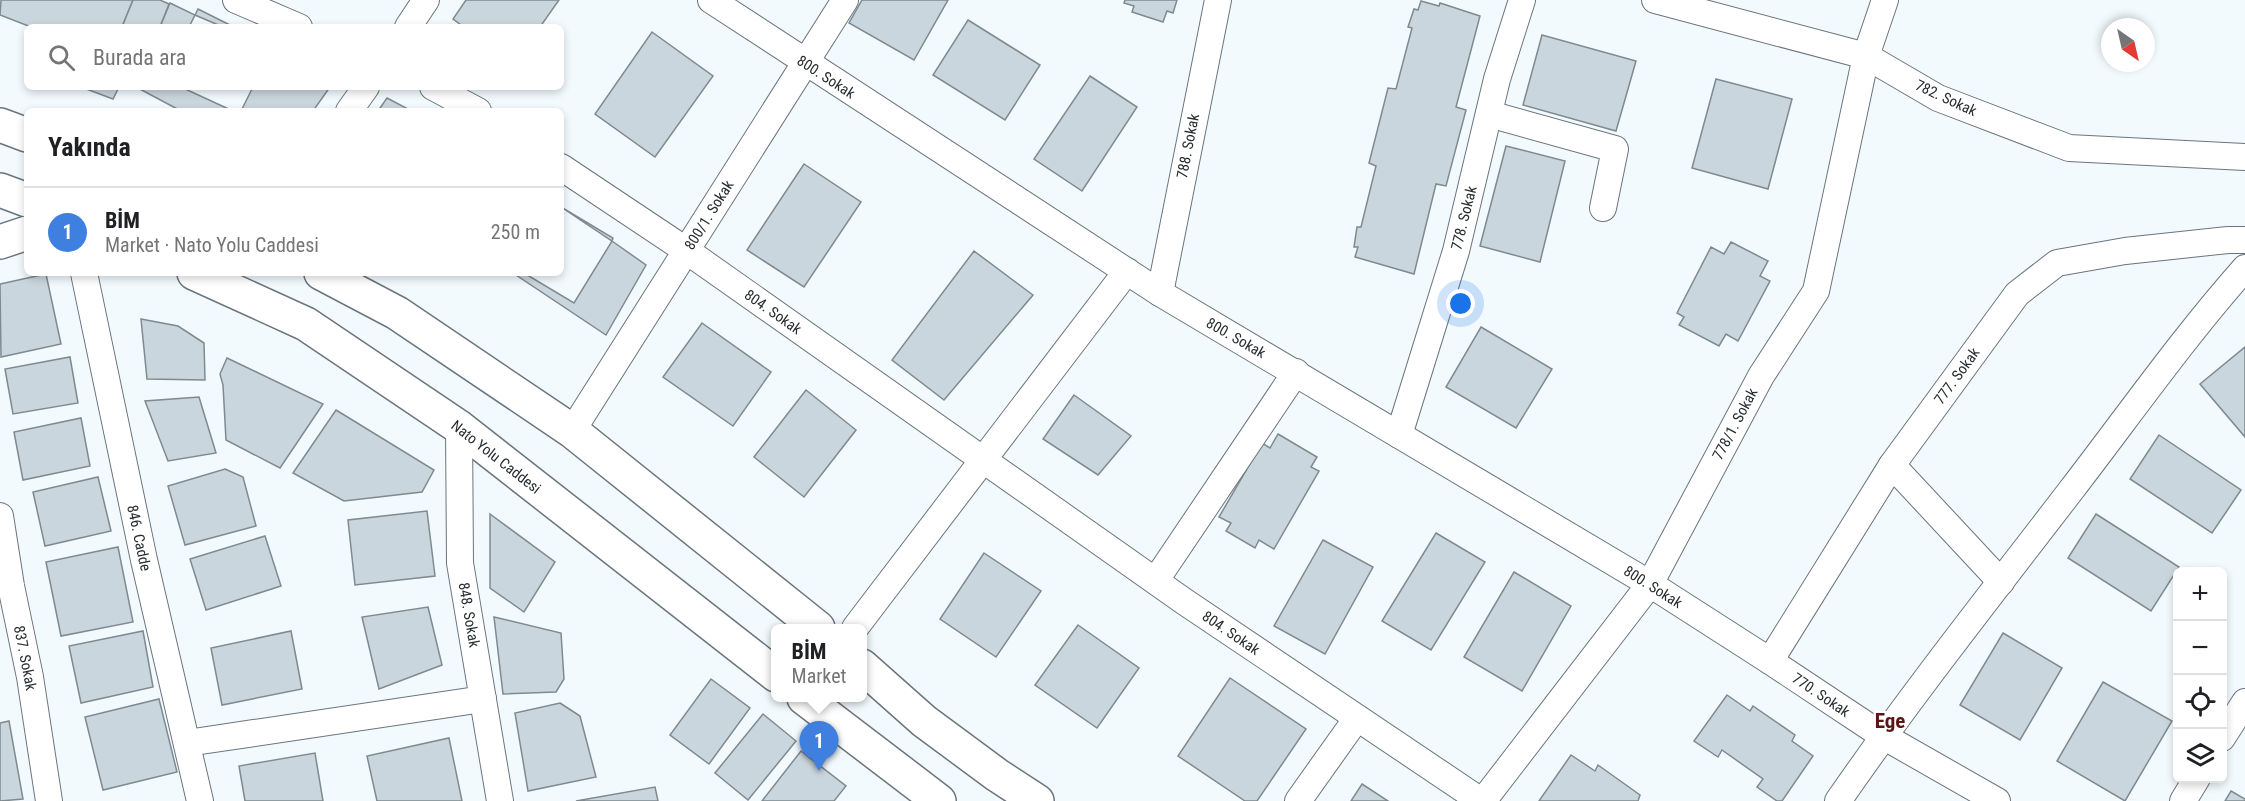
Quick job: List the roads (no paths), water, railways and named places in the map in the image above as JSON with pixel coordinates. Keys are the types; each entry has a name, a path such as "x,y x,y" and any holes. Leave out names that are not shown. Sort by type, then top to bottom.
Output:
{"main road":[{"path":"0,125 24,134"},
{"path":"0,190 24,199"},
{"path":"0,242 24,234"},
{"name":"Nato Yolu Caddesi","path":"201,276 306,324 459,427 771,671"},
{"path":"327,276 397,313 572,431 813,624"},
{"path":"867,670 924,721 1038,801"},
{"path":"809,702 939,801"}],"street":[{"path":"236,0 292,24"},
{"path":"410,24 426,0"},
{"name":"800. Sokak","path":"711,0 804,63 1160,293 1650,584 1770,661"},
{"name":"800/1. Sokak","path":"572,431 845,0"},
{"name":"788. Sokak","path":"1160,293 1218,0"},
{"name":"778. Sokak","path":"1399,435 1456,251 1497,79 1522,0"},
{"name":"782. Sokak","path":"1655,0 1866,56 1938,98 2068,148 2245,157"},
{"name":"778/1. Sokak","path":"1482,801 1650,584 1761,376 1816,291 1866,56 1885,0"},
{"path":"351,108 364,90"},
{"path":"439,90 472,108"},
{"path":"1489,114 1615,149 1603,208"},
{"name":"804. Sokak","path":"564,169 687,251 1156,580 1482,801"},
{"name":"777. Sokak","path":"1770,661 1892,465 2017,294 2057,263 2125,251 2245,240"},
{"path":"1838,801 1883,736 2206,311 2245,268"},
{"path":"858,624 1127,271"},
{"name":"846. Cadde","path":"85,276 144,560 200,801"},
{"path":"1156,580 1296,372"},
{"name":"848. Sokak","path":"459,427 460,563 500,801"},
{"path":"1892,465 2001,582"},
{"name":"837. Sokak","path":"0,516 5,587 30,677 49,801"},
{"name":"770. Sokak","path":"1770,661 1883,736 1997,801"},
{"path":"187,743 483,699"},
{"path":"2227,731 2245,702"},
{"path":"1298,801 1357,718"},
{"path":"2183,801 2194,783"}],"place":[{"name":"BİM","path":"819,771"}],"district":[{"name":"Ege","path":"1890,721"}]}
